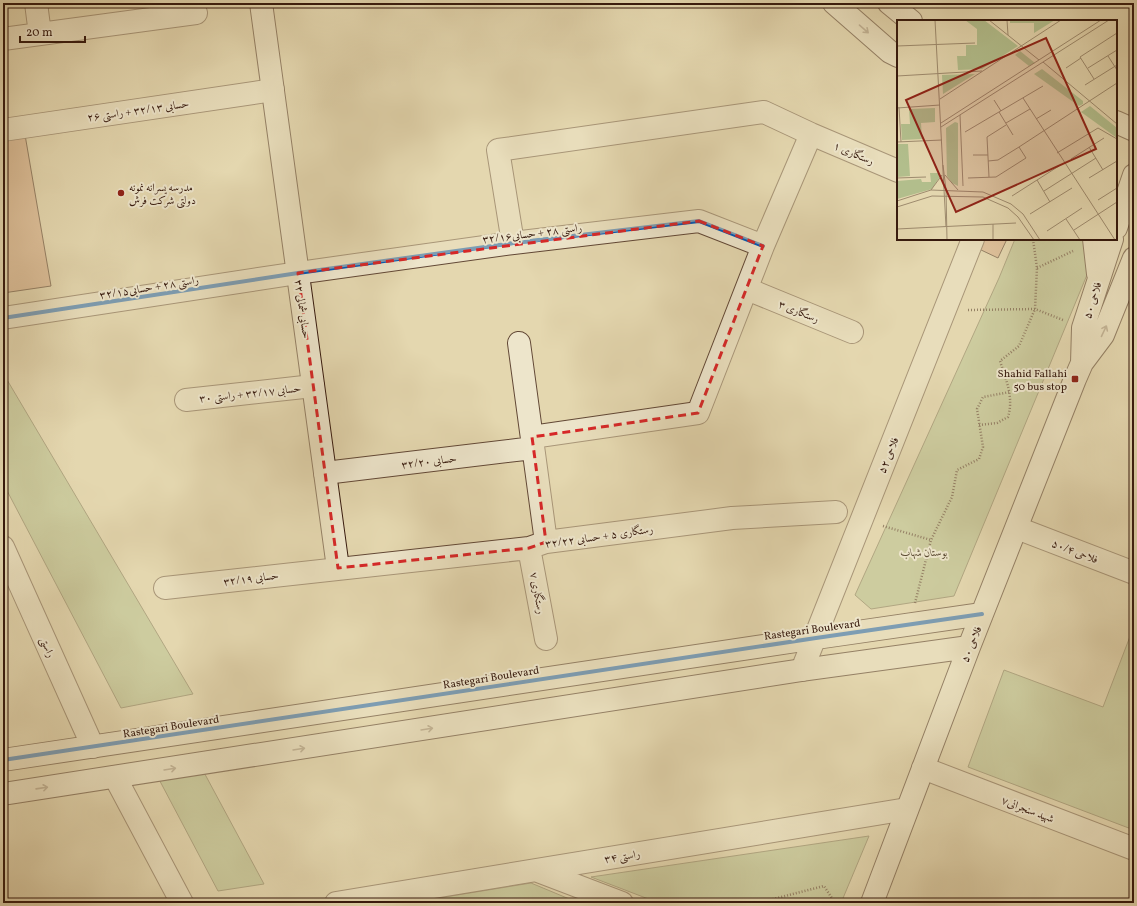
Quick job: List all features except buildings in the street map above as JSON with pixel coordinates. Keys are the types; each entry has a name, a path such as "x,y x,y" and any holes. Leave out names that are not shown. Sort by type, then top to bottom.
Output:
{"street":[{"path":"36,3 40,34"},
{"name":"حسابی شمالی ۳۲","path":"261,3 338,568"},
{"path":"834,3 890,52 897,56"},
{"path":"889,3 910,20"},
{"path":"3,39 196,13"},
{"name":"حسابی ۳۲/۱۳ + راستی ۲۶","path":"3,130 273,90"},
{"name":"رستگاری ۱","path":"513,244 498,150 764,112 810,134 897,171"},
{"path":"1117,122 1134,130"},
{"path":"747,289 763,246 810,134"},
{"path":"1117,224 1129,175"},
{"name":"راستی ۲۸ + حسابی۳۲/۱۶","path":"298,273 699,221 763,246"},
{"name":"فلاحی ۵۲","path":"802,670 816,638 973,240"},
{"name":"فلاحی ۵۰","path":"1082,364 1083,328 1098,280 1100,240"},
{"name":"فلاحی ۵۰","path":"872,903 969,647 1082,364 1103,335 1127,285 1134,258"},
{"name":"راستی ۲۸ + حسابی۳۲/۱۵","path":"3,318 298,273"},
{"name":"رستگاری ۳","path":"747,289 852,332"},
{"name":"حسابی ۳۲/۲۰","path":"325,473 533,443 698,413 747,289"},
{"name":"رستگاری ۷","path":"519,343 533,443 538,545 546,639"},
{"name":"حسابی ۳۲/۱۷ + راستی ۳۰","path":"186,400 313,386"},
{"name":"رستگاری ۵ + حسابی ۳۲/۲۲","path":"338,568 538,545 732,518 836,512"},
{"name":"فلاحی ۵۰/۴","path":"1017,528 1134,573"},
{"name":"راستی","path":"3,547 93,747"},
{"name":"حسابی ۳۲/۱۹","path":"165,588 338,568"},
{"name":"Rastegari Boulevard","path":"3,760 982,614"},
{"path":"3,794 802,670 969,647"},
{"name":"شهید سنجرانی۷","path":"923,768 1134,849"},
{"path":"115,777 182,903"},
{"name":"راستی ۳۴","path":"336,903 908,809"},
{"path":"537,870 622,903"}],"path":[{"path":"979,425 997,423 1008,417 1011,407 1010,392 1000,361 1019,346 1035,309 1037,268 1033,240"},
{"path":"1037,268 1100,240"},
{"path":"945,310 1035,309 1083,328"},
{"path":"910,624 931,540 952,497 957,470 979,459 983,447 978,409 983,397 1010,392"},
{"path":"862,520 931,540"},
{"path":"758,903 824,886 835,903"}],"highlighted area":[{"path":"699,221 763,246 698,413 532,437 546,542 529,548 338,568 298,273"}],"green space":[{"name":"بوستان شهاب","path":"1015,240 1084,240 1089,270 954,596 871,609 855,595 999,278"},
{"path":"3,373 193,694 121,708 3,483"},
{"path":"1134,626 1134,830 968,767 1004,670 1103,707"},
{"path":"200,765 264,884 218,891 153,768"},
{"path":"869,836 841,903 659,903 591,877"},
{"path":"531,883 579,903 408,903"}],"cycle path":[{"path":"3,318 298,273 513,243 699,221 763,246"},
{"path":"3,760 982,614"}],"place":[{"name":"مدرسه پسرانه نمونه دولتی شرکت فرش","path":"121,193"},
{"name":"Shahid Fallahi 50 bus stop","path":"1075,379"}]}
